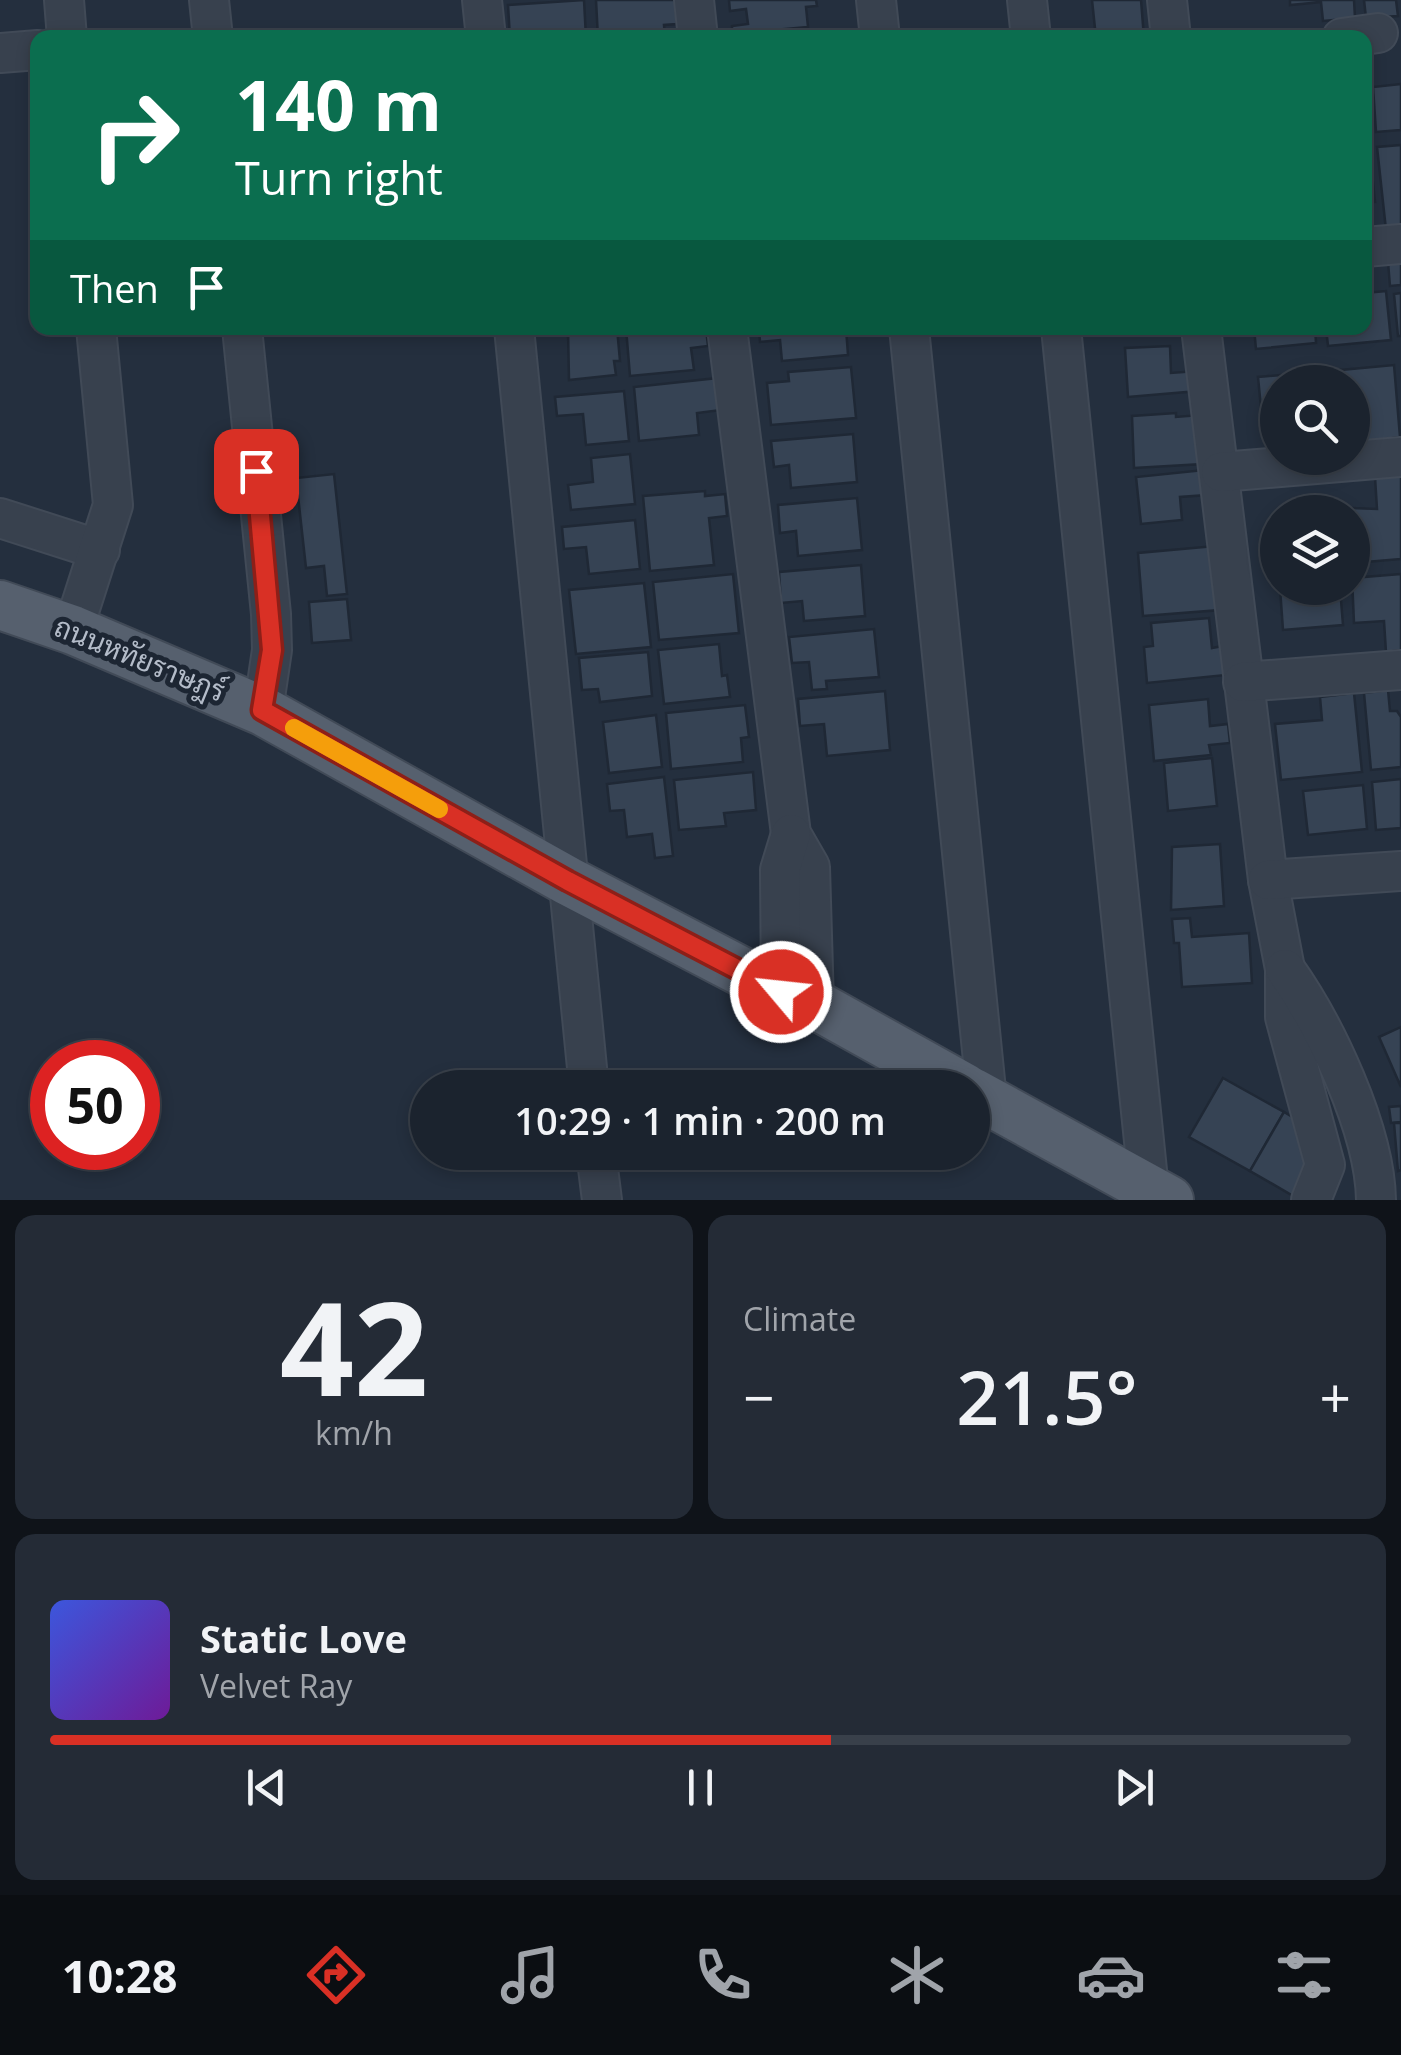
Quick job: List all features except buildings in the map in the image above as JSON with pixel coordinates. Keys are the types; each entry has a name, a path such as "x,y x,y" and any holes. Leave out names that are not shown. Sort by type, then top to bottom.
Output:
{"main road":[{"name":"ถนนหทัยราษฎร์","path":"0,605 73,630 262,710 568,881 932,1070"},
{"name":"ถนนหทัยราษฎร์","path":"990,1101 1160,1195"}],"street":[{"path":"64,0 67,30"},
{"path":"209,0 211,30"},
{"path":"482,0 485,30"},
{"path":"694,0 697,30"},
{"path":"876,0 879,30"},
{"path":"1028,0 1030,30"},
{"path":"1167,0 1170,30"},
{"path":"0,53 30,51"},
{"path":"1372,246 1401,244"},
{"path":"73,630 113,505 97,335"},
{"path":"243,335 272,632 262,710"},
{"path":"515,335 587,1070"},
{"path":"728,335 791,834 780,870 797,998"},
{"path":"911,335 973,1070"},
{"path":"1062,335 1160,1195"},
{"path":"1202,335 1268,880 1284,968 1285,1017 1325,1164 1311,1200"},
{"path":"1221,472 1401,457"},
{"path":"0,518 100,550"},
{"path":"1243,682 1401,670"},
{"path":"1268,880 1401,870"},
{"path":"1284,968 1312,1007 1354,1104 1376,1197"},
{"path":"1325,1164 1376,1197"},
{"path":"598,1170 602,1200"}],"slow traffic":[{"path":"294,728 439,809"}],"route":[{"path":"256,471 272,650 262,710 568,881 781,992"}]}
